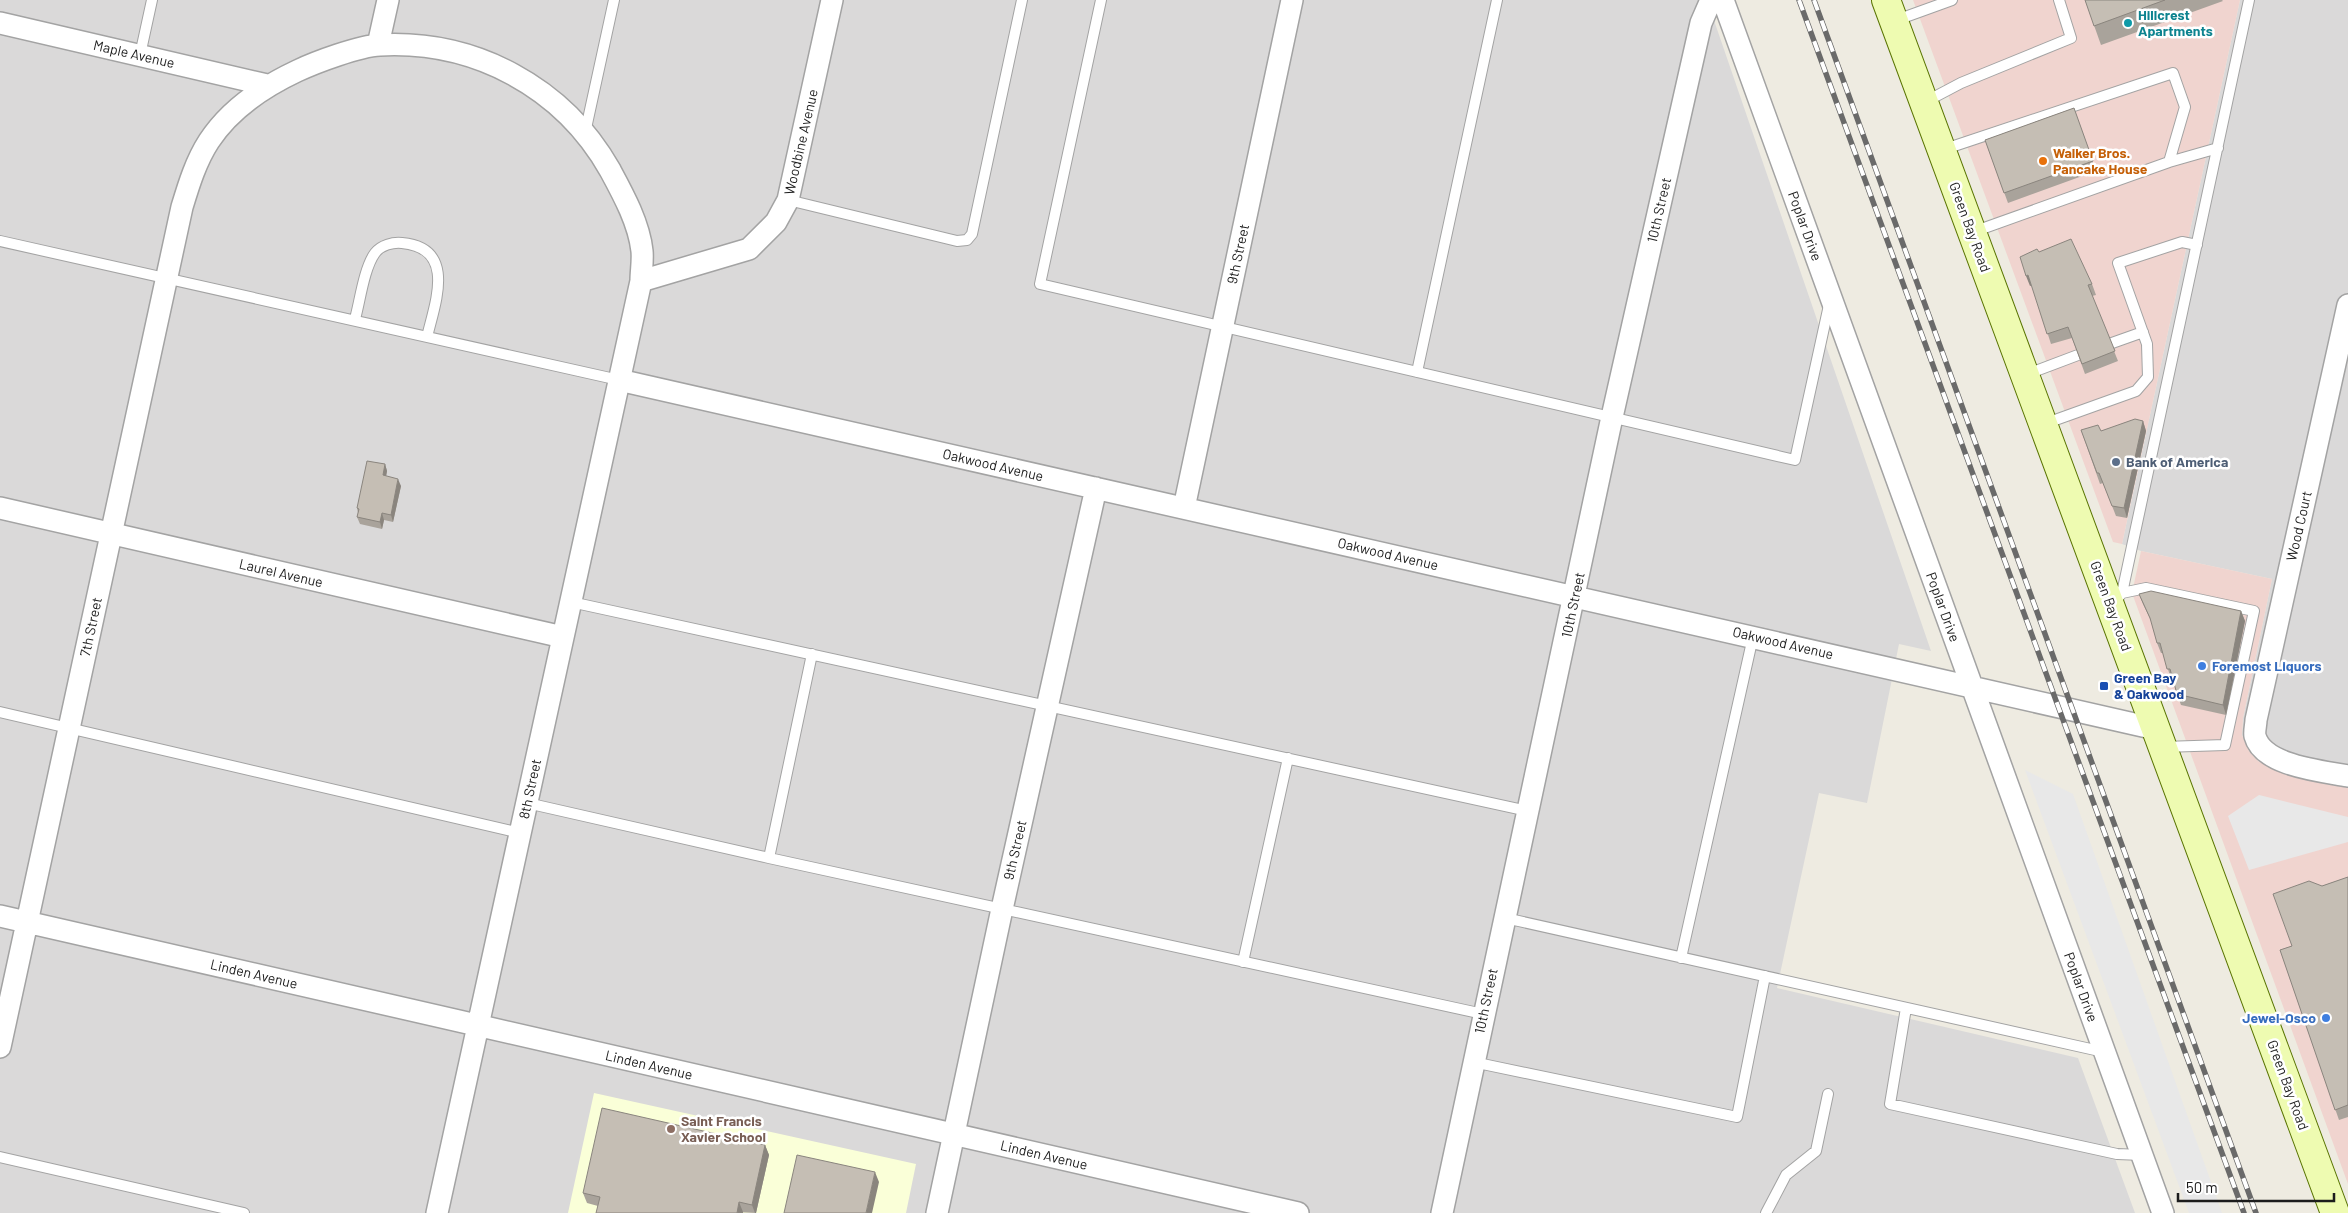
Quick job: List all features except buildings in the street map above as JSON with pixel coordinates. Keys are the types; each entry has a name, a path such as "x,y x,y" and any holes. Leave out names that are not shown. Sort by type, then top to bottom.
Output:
{"main road":[{"name":"Green Bay Road","path":"1890,11 2043,424 2116,600 2159,738 2335,1213"}],"street":[{"path":"378,45 388,0"},
{"name":"Woodbine Avenue","path":"641,281 749,249 776,222 788,200 832,0"},
{"name":"9th Street","path":"1184,508 1292,0"},
{"name":"10th Street","path":"1442,1213 1612,417 1701,23 1711,0"},
{"name":"Poplar Drive","path":"1723,0 2163,1213"},
{"name":"Maple Avenue","path":"0,23 267,85"},
{"name":"7th Street","path":"0,1046 182,207 193,171 210,140 234,112 267,85 316,61 378,45"},
{"name":"8th Street","path":"378,45 428,48 472,55 515,74 548,98 585,133 609,170 634,219 642,250 641,281 437,1213"},
{"name":"Wood Court","path":"2348,306 2256,720 2255,735 2260,746 2271,756 2287,763 2348,776"},
{"name":"Oakwood Avenue","path":"621,372 1096,488 1973,688 2159,738"},
{"name":"9th Street","path":"938,1213 1002,909 1096,488"},
{"name":"Laurel Avenue","path":"0,508 563,637"},
{"name":"Linden Avenue","path":"0,916 1298,1213"}],"lane":[{"path":"140,55 152,0"},
{"path":"585,133 614,0"},
{"path":"788,200 957,241 967,240 972,234 1022,0"},
{"path":"1101,0 1040,284 1795,460 1831,297"},
{"path":"1417,372 1497,0"},
{"path":"1890,11 1952,0"},
{"path":"1924,102 1961,83 2071,38 2060,0"},
{"path":"2116,600 2197,246 2249,0"},
{"path":"1942,150 2173,72 2186,107 2169,162"},
{"path":"1972,233 2169,162 2218,148"},
{"path":"0,241 427,336 621,372"},
{"path":"2043,424 2136,391 2148,377 2147,344 2118,263 2182,242 2197,246"},
{"path":"355,320 370,260 376,251 395,243 409,244 422,248 433,258 438,269 439,283 427,336"},
{"path":"2112,343 2143,332"},
{"path":"2025,375 2078,355"},
{"path":"2116,600 2146,588 2254,612 2226,745 2159,738"},
{"path":"571,602 1528,811"},
{"path":"1680,958 1753,637"},
{"path":"769,858 812,654"},
{"path":"0,712 520,833"},
{"path":"1243,962 1288,758"},
{"path":"526,803 1483,1014"},
{"path":"1504,918 2105,1052"},
{"path":"1473,1062 1738,1117 1765,976"},
{"path":"1906,1008 1890,1104 2117,1154 2142,1155"},
{"path":"1766,1213 1786,1175 1816,1151 1828,1094"},
{"path":"0,1157 244,1213"}],"shaded area":[{"path":"0,0 1707,0 1931,651 1899,644 1867,803 1819,793 1777,988 2078,1058 2135,1213 0,1213"},
{"path":"1913,0 2240,0 2122,544 2113,542"},
{"path":"2240,0 2348,0 2348,787 2273,769 2258,761 2249,751 2242,735 2243,718 2272,579 2141,551 2122,544"},
{"path":"2141,551 2272,579 2243,718 2242,735 2249,751 2258,761 2273,769 2348,787 2348,1184 2132,593"},
{"path":"2025,770 2073,794 2222,1213 2189,1213"},
{"path":"2259,795 2348,817 2348,842 2249,870 2228,816"},
{"name":"Saint Francis Xavier School","path":"594,1093 916,1164 906,1213 568,1213"}],"railway":[{"path":"1799,0 2244,1213"},
{"path":"1814,0 2256,1213"}],"place":[{"name":"Hillcrest Apartments","path":"2128,23"},
{"name":"Walker Bros. Pancake House","path":"2043,161"},
{"name":"Bank of America","path":"2116,462"},
{"name":"Foremost Liquors","path":"2202,666"},
{"name":"Green Bay & Oakwood","path":"2104,686"},
{"name":"Jewel-Osco","path":"2326,1018"},
{"name":"Saint Francis Xavier School","path":"671,1129"}]}
